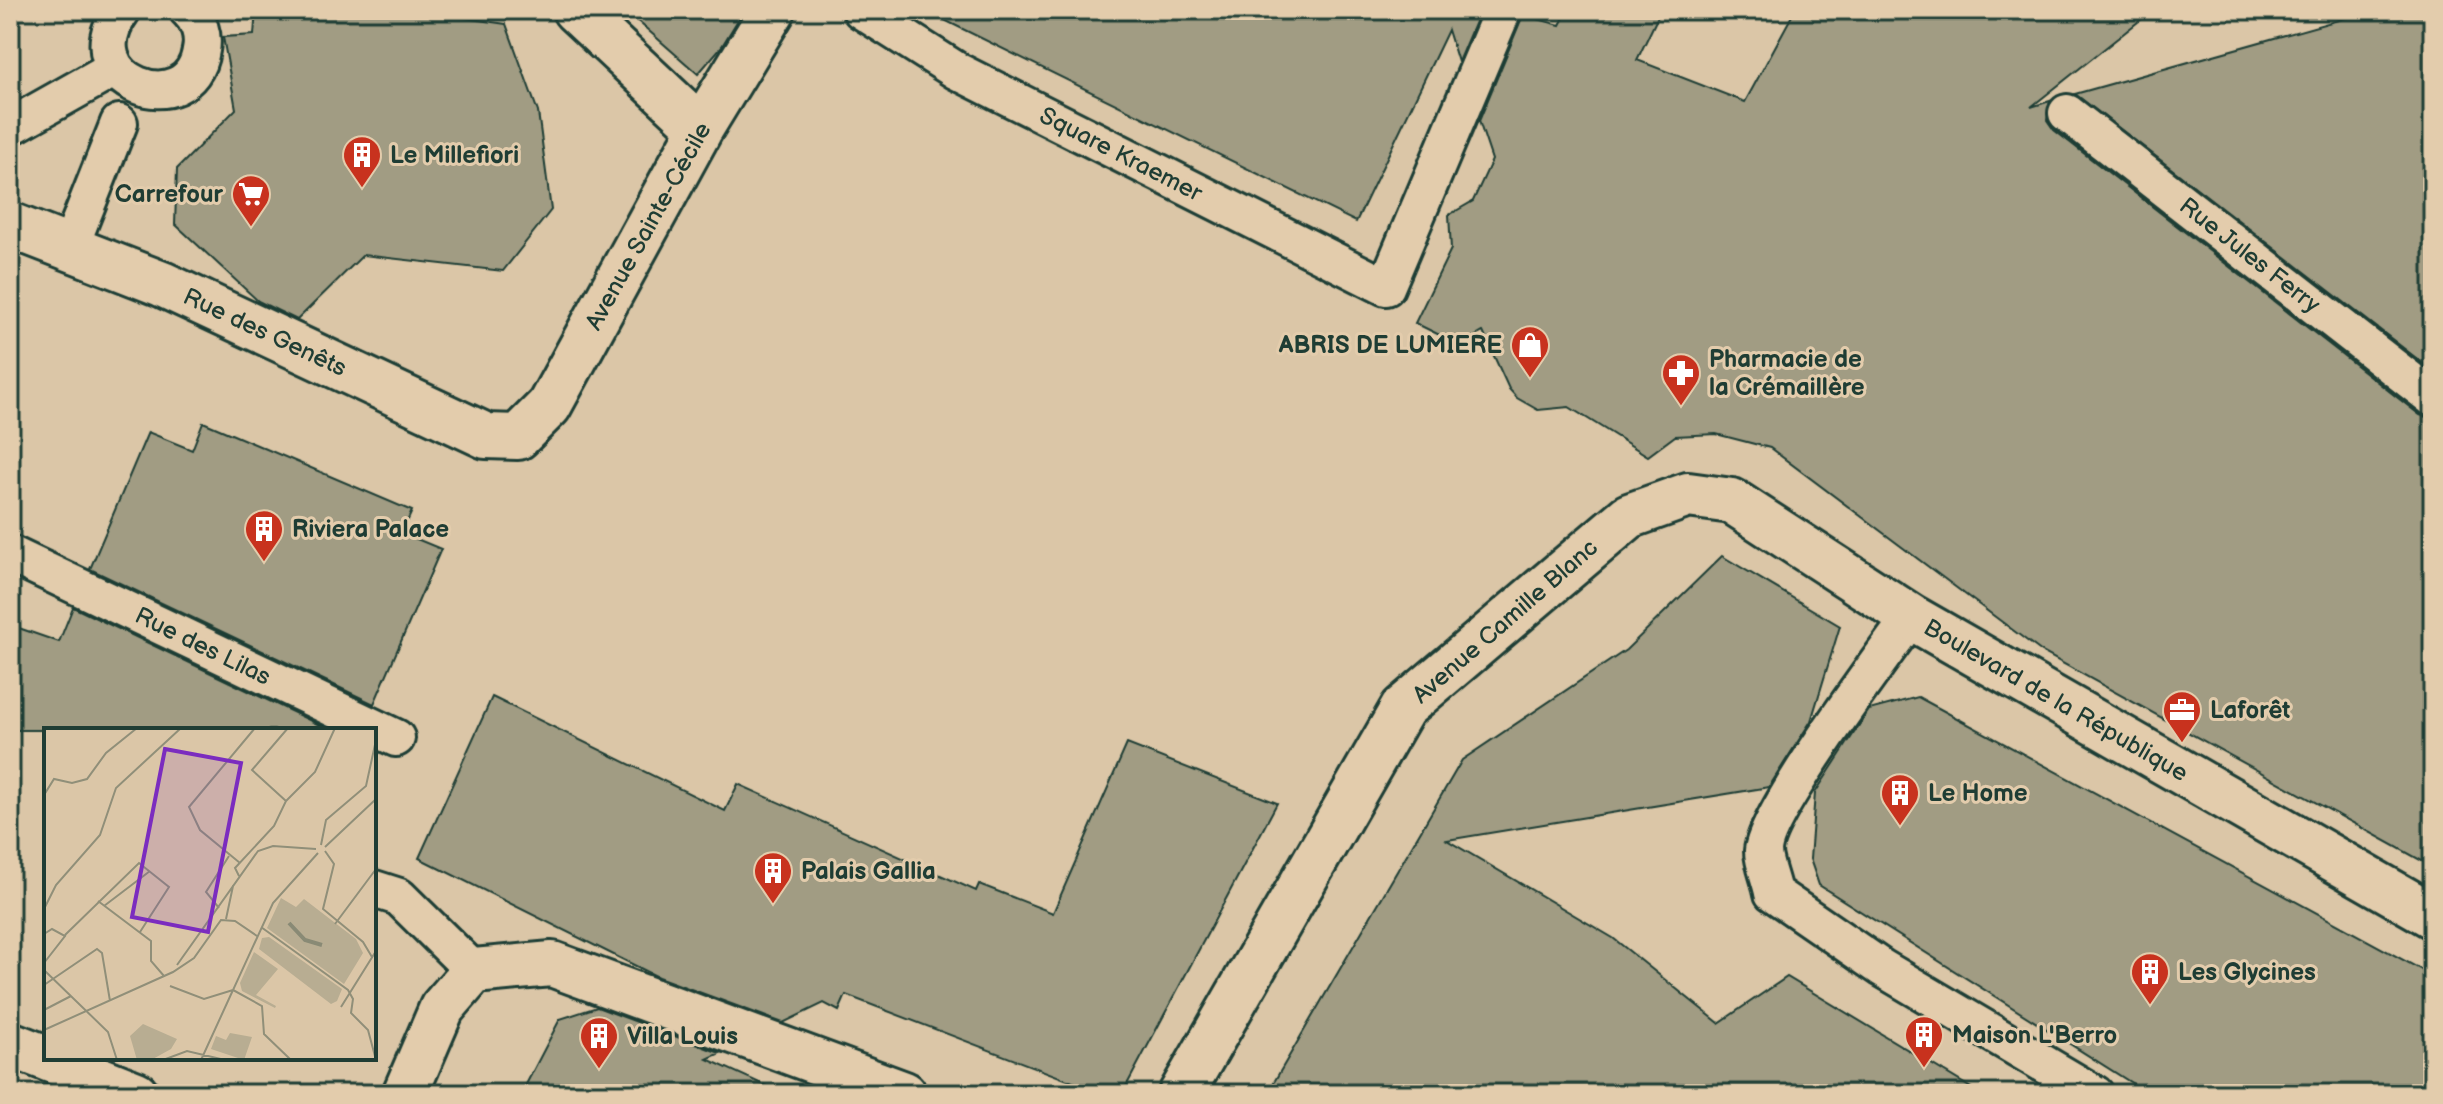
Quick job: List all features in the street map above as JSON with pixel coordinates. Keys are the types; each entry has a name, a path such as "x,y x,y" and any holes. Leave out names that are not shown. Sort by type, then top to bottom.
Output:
{"main road":[{"path":"575,10 701,128"},
{"name":"Avenue Sainte-Cécile","path":"518,437 549,406 701,128 773,10"},
{"name":"Rue des Genêts","path":"10,225 162,284 486,436 518,437"},
{"name":"Avenue Camille Blanc","path":"1181,1094 1403,708 1629,516 1688,495 1732,501 1911,617"},
{"name":"Boulevard de la République","path":"1911,617 2433,916"},
{"path":"405,1094 442,1008 474,971 552,964 904,1094"},
{"path":"10,1044 44,1057"},
{"path":"51,1060 136,1094"}],"lane":[{"path":"122,10 109,37 109,53 115,68 125,79 153,90 182,83 200,59 200,29 188,10"},
{"name":"Square Kraemer","path":"861,10 957,71 1386,287 1503,10"},
{"path":"10,127 115,68"},
{"name":"Rue Jules Ferry","path":"2067,113 2433,398"},
{"path":"70,247 119,123"},
{"name":"Rue des Lilas","path":"10,554 375,728"},
{"name":"Boulevard de la République","path":"1911,617 1865,680 1776,818 1763,851 1773,893 1882,968 2095,1094"},
{"name":"Rue des Lilas","path":"376,728 396,738"},
{"path":"376,890 399,897 474,971"}],"building":[{"name":"Le Millefiori","path":"256,10 409,10 506,24 538,112 551,210 503,271 363,255 297,320 258,301 175,224 177,169 236,109 223,37 254,35"},
{"path":"625,10 744,10 722,46 698,74"},
{"path":"924,10 1480,10 1458,62 1448,30 1356,222"},
{"path":"1568,10 1661,10 1637,60 1745,102 1795,10 2153,10 2031,107 2050,101 2047,120 2054,130 2420,415 2433,419 2433,867 2042,652 1770,448 1716,434 1675,436 1648,456 1569,407 1538,410 1517,398 1509,389 1483,332 1460,345 1415,323 1451,249 1449,215 1473,201 1492,160 1479,121 1523,15 1560,25"},
{"path":"2374,10 2433,10 2433,371 2075,94"},
{"name":"Riviera Palace","path":"203,422 412,511 402,533 441,549 374,704 90,569 148,432 192,450"},
{"path":"1722,556 1840,626 1811,721 1769,787 1447,840 1613,938 1719,1023 1787,977 1981,1094 1267,1094 1462,760 1626,650"},
{"path":"73,607 326,728 10,730 10,625 59,642"},
{"path":"492,697 725,811 738,784 976,891 979,884 1053,913 1127,744 1277,803 1122,1094 1104,1094 846,995 839,1011 824,1003 783,1023 658,977 419,858"},
{"path":"1918,697 2433,976 2433,1094 2149,1094 1819,885 1810,859 1815,793 1869,710"},
{"name":"Villa Louis","path":"597,1007 720,1053 707,1059 784,1094 521,1094 560,1019"}],"place":[{"name":"Le Millefiori","path":"362,189"},
{"name":"Carrefour","path":"251,228"},
{"name":"ABRIS DE LUMIERE","path":"1530,379"},
{"name":"Pharmacie de la Crémaillère","path":"1681,407"},
{"name":"Riviera Palace","path":"264,563"},
{"name":"Laforêt","path":"2182,744"},
{"name":"Le Home","path":"1900,827"},
{"name":"Palais Gallia","path":"773,905"},
{"name":"Les Glycines","path":"2150,1006"},
{"name":"Maison L'Berro","path":"1924,1069"},
{"name":"Villa Louis","path":"599,1070"}]}
